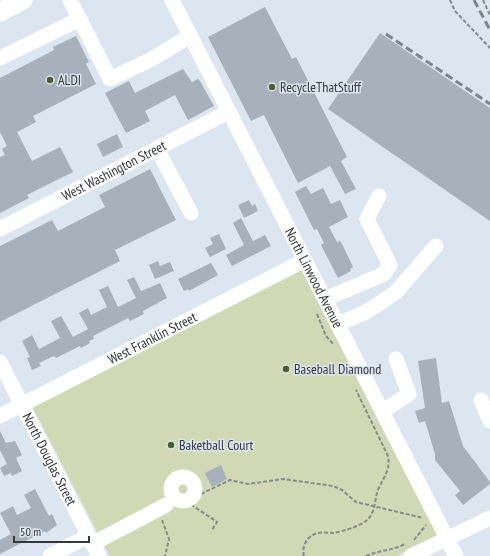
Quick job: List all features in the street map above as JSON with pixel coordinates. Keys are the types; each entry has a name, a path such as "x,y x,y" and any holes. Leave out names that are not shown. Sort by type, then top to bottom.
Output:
{"main road":[{"path":"0,12 23,0"}],"street":[{"path":"70,0 110,79 150,60 190,36"},
{"name":"North Linwood Avenue","path":"177,1 190,36 228,112 383,411 442,541 456,556"},
{"path":"0,58 80,19"},
{"name":"West Washington Street","path":"0,229 228,112"},
{"path":"157,149 191,213"},
{"path":"325,299 384,274 390,265 367,219 379,196"},
{"path":"338,324 366,312 395,292 436,246"},
{"name":"West Franklin Street","path":"0,416 305,260"},
{"path":"384,274 395,292"},
{"path":"383,411 409,394 396,359"},
{"name":"North Douglas Street","path":"0,362 93,546"},
{"path":"482,400 490,421"},
{"path":"50,556 93,546 176,501"},
{"path":"411,556 490,518"}],"path":[{"path":"450,0 455,11 490,48"},
{"path":"482,0 490,15"},
{"path":"317,313 326,336 336,349"},
{"path":"304,556 303,552 305,542 312,535 320,532 333,533 358,525 369,517 375,508 378,490 389,468 389,462 355,386"},
{"path":"176,501 201,494 230,480 248,484 283,479 333,486 342,490 356,502 375,508 420,517 442,541"},
{"path":"176,501 217,522 212,530"},
{"path":"165,556 176,501"},
{"path":"366,556 376,551 397,548 416,539 427,523"}],"green space":[{"path":"304,268 439,535 396,556 110,556 32,406"}],"building":[{"name":"RecycleThatStuff","path":"265,7 292,59 296,57 347,157 341,161 356,189 345,194 330,166 298,183 264,115 251,121 208,37"},
{"path":"380,33 490,108 490,221 328,109"},
{"path":"76,36 89,62 86,64 96,84 33,116 36,122 17,132 32,161 60,147 73,172 27,195 29,198 0,213 0,157 5,155 2,149 7,146 0,132 0,78 54,50 53,47"},
{"path":"183,69 192,82 198,79 200,81 214,106 188,120 175,95 145,111 150,121 126,133 105,93 129,81 135,93"},
{"path":"117,134 123,147 103,157 97,144"},
{"path":"150,169 176,220 115,250 120,261 0,322 0,246 52,220 58,231 105,207 99,195"},
{"path":"306,186 311,194 323,188 331,204 340,200 348,217 329,227 337,242 340,241 343,246 353,267 350,269 351,271 338,278 321,245 324,243 317,229 314,230 295,192"},
{"path":"249,200 252,206 255,204 258,211 244,218 238,205"},
{"path":"241,218 253,241 265,235 271,246 232,266 226,255 244,245 233,223"},
{"path":"219,234 226,249 210,257 205,248 213,244 210,238"},
{"path":"158,261 160,266 170,262 174,271 155,279 149,265"},
{"path":"211,263 218,275 189,291 188,289 184,291 178,279"},
{"path":"134,277 141,291 160,283 167,298 143,311 144,314 130,321 128,318 93,336 94,339 89,341 90,343 81,348 80,346 56,358 54,356 39,363 41,366 32,370 27,358 30,357 22,341 32,335 39,349 60,338 51,321 61,316 73,337 88,329 79,313 88,308 91,315 107,307 99,290 108,286 118,307 136,298 127,280"},
{"path":"436,358 442,403 449,401 463,446 490,482 490,484 463,505 455,495 460,491 435,460 435,454 425,421 419,423 415,411 425,408 418,361"},
{"path":"0,431 6,443 15,441 22,455 16,458 22,471 12,476 11,473 4,476 0,468 7,464 0,450"},
{"path":"221,465 227,479 212,487 205,473"},
{"path":"35,489 49,516 52,514 57,525 46,533 45,531 0,554 0,540 11,534 0,513 13,506 17,515 31,508 24,495"}],"railway":[{"path":"474,0 490,30"},
{"path":"386,34 490,104"}],"place":[{"name":"ALDI","path":"50,80"},
{"name":"RecycleThatStuff","path":"272,87"},
{"name":"Baseball Diamond","path":"286,369"},
{"name":"Baketball Court","path":"171,445"}]}
